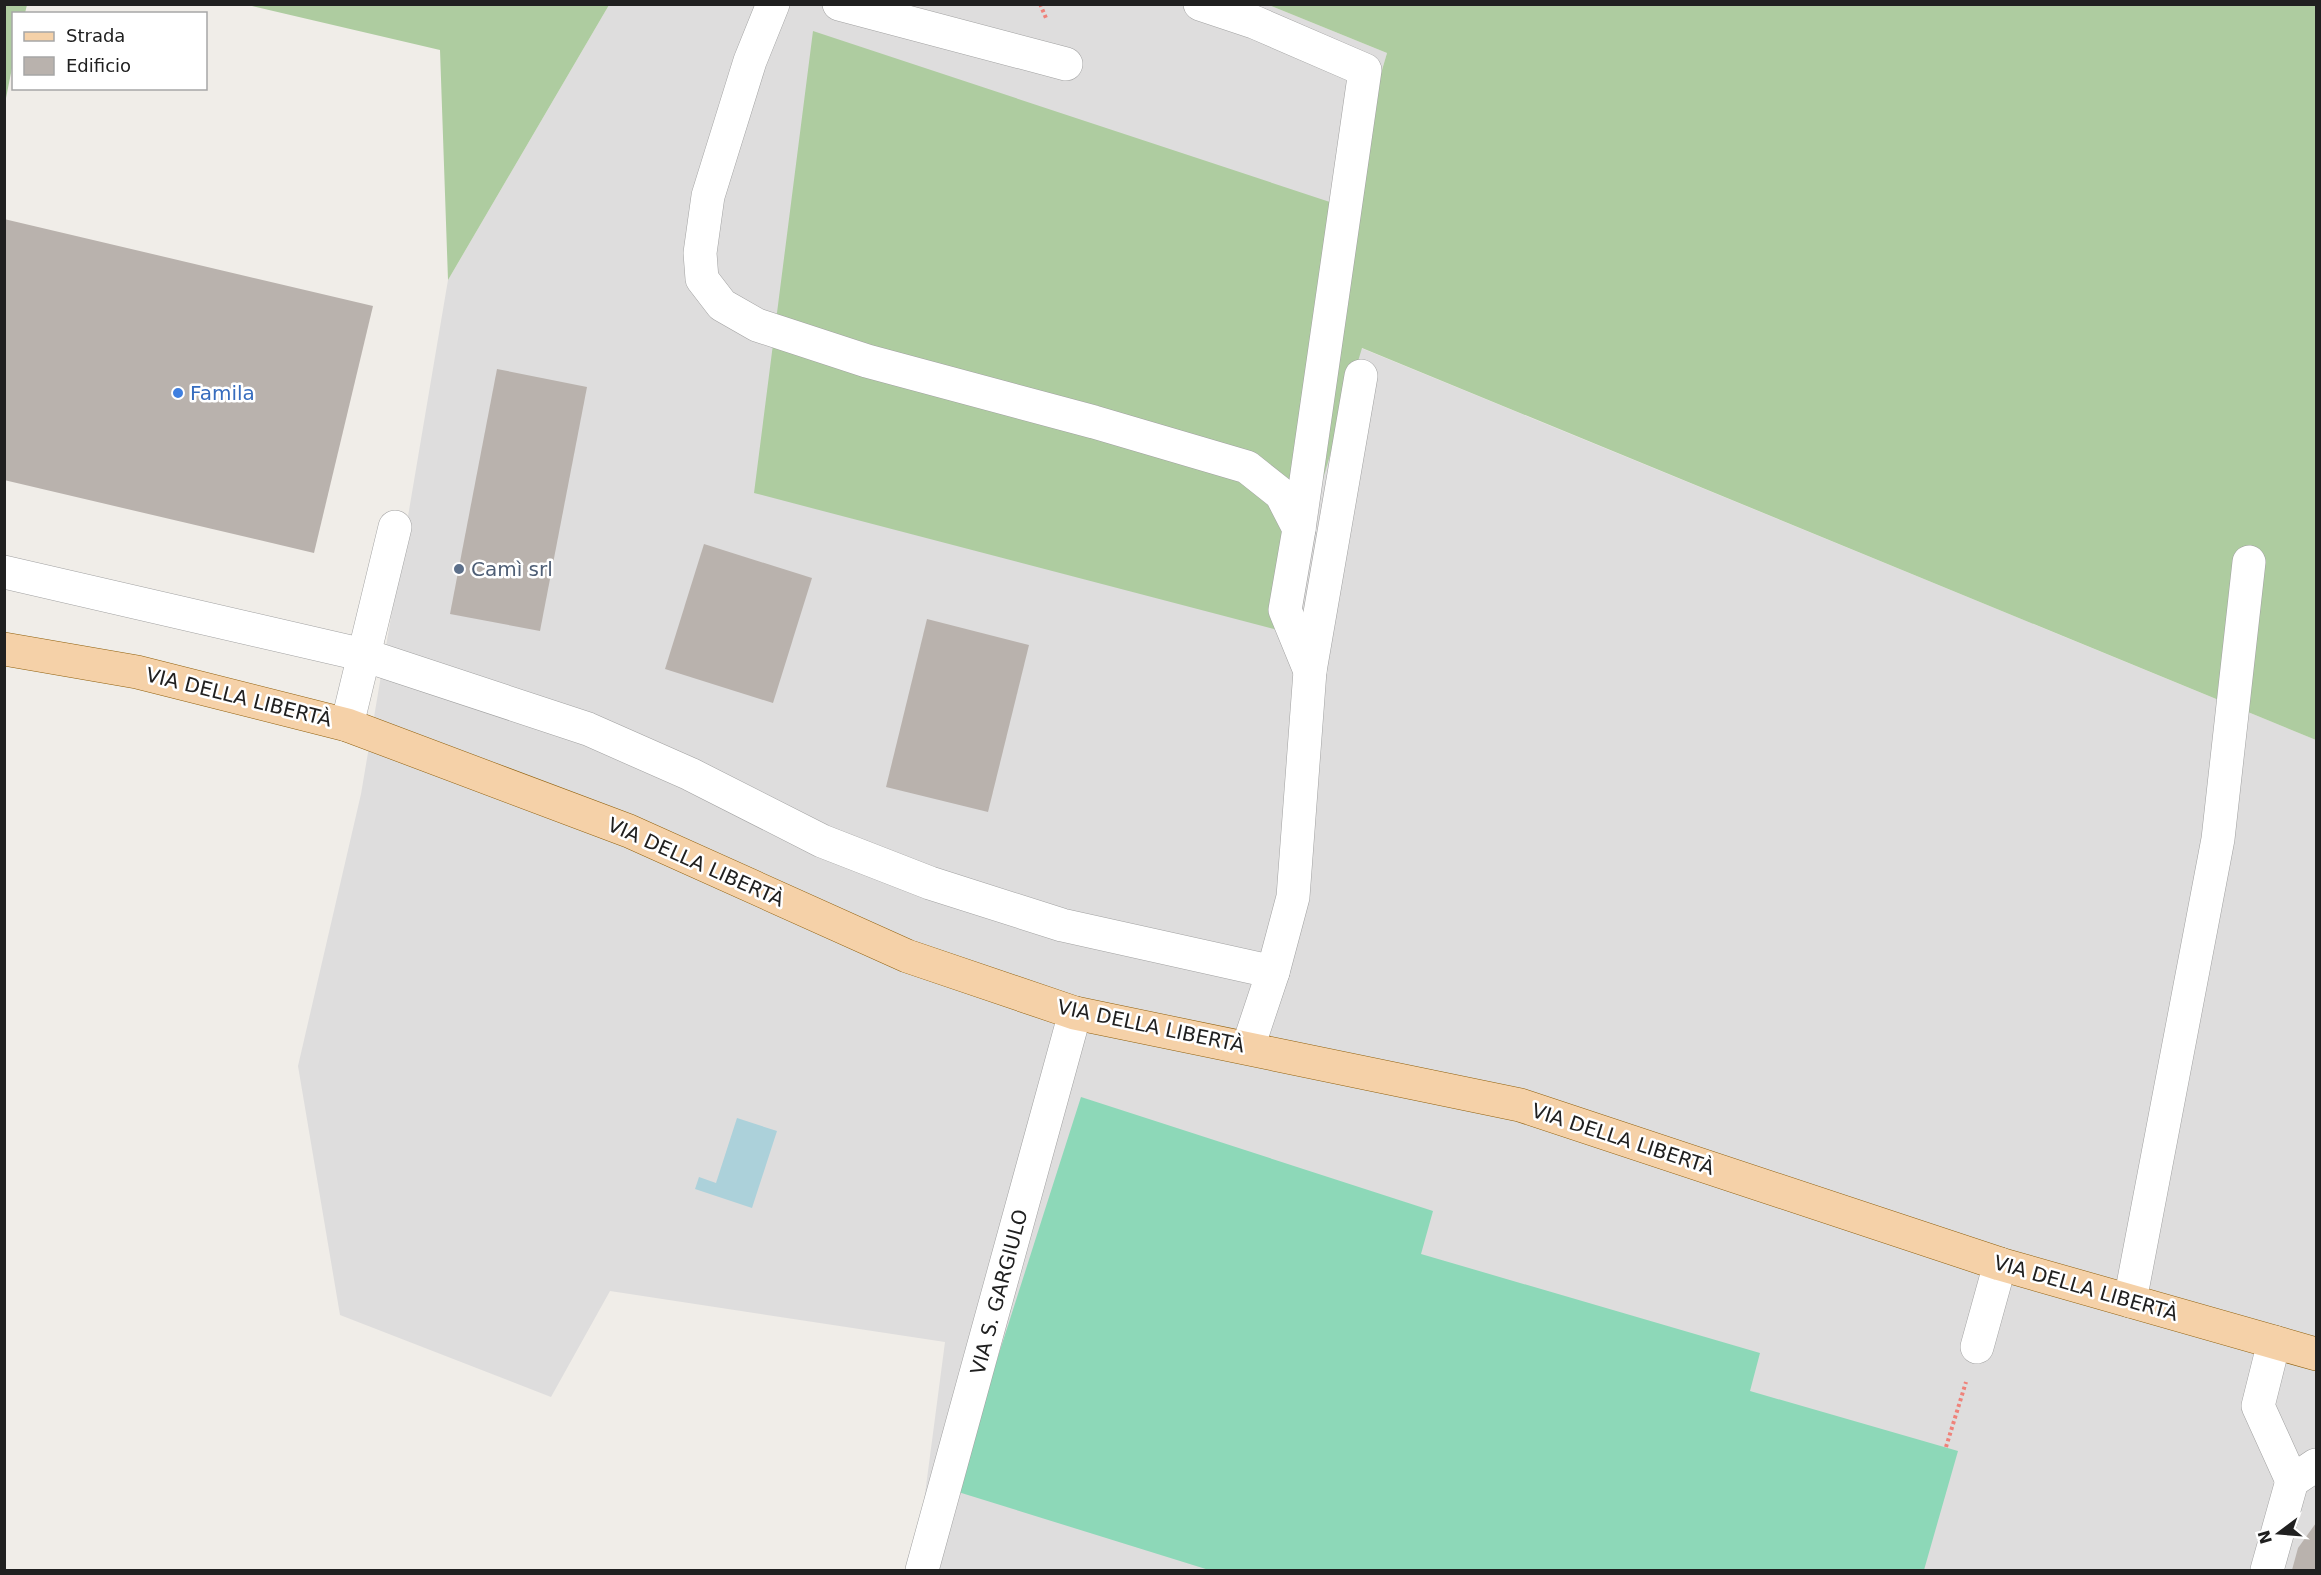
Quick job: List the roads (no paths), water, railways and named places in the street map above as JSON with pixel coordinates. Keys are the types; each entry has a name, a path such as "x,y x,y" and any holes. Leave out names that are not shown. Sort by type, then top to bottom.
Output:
{"main road":[{"name":"VIA DELLA LIBERTÀ","path":"4,649 137,672 347,724 629,831 907,956 1075,1013 1520,1105 2000,1264 2316,1354"}],"street":[{"path":"773,4 750,61 708,196 700,253 702,279 722,305 756,326 867,361 1082,418 1247,467 1281,494 1299,528"},
{"path":"839,4 1066,64"},
{"path":"1200,4 1254,22 1365,70 1299,528 1285,610 1310,671"},
{"path":"1248,1047 1273,972 1293,897 1310,671 1361,376"},
{"path":"347,724 395,527"},
{"path":"2130,1301 2218,839 2249,561"},
{"path":"4,572 364,654 588,729 690,774 822,842 930,884 1062,926 1273,972"},
{"name":"VIA S. GARGIULO","path":"922,1570 1075,1013"},
{"path":"1977,1347 2000,1264"},
{"path":"2267,1570 2304,1473 2258,1406 2274,1342"}],"water":[{"path":"737,1118 777,1131 752,1208 695,1189 699,1177 716,1183"}],"place":[{"name":"Famila","path":"178,393"},
{"name":"Camì srl","path":"459,569"}]}
